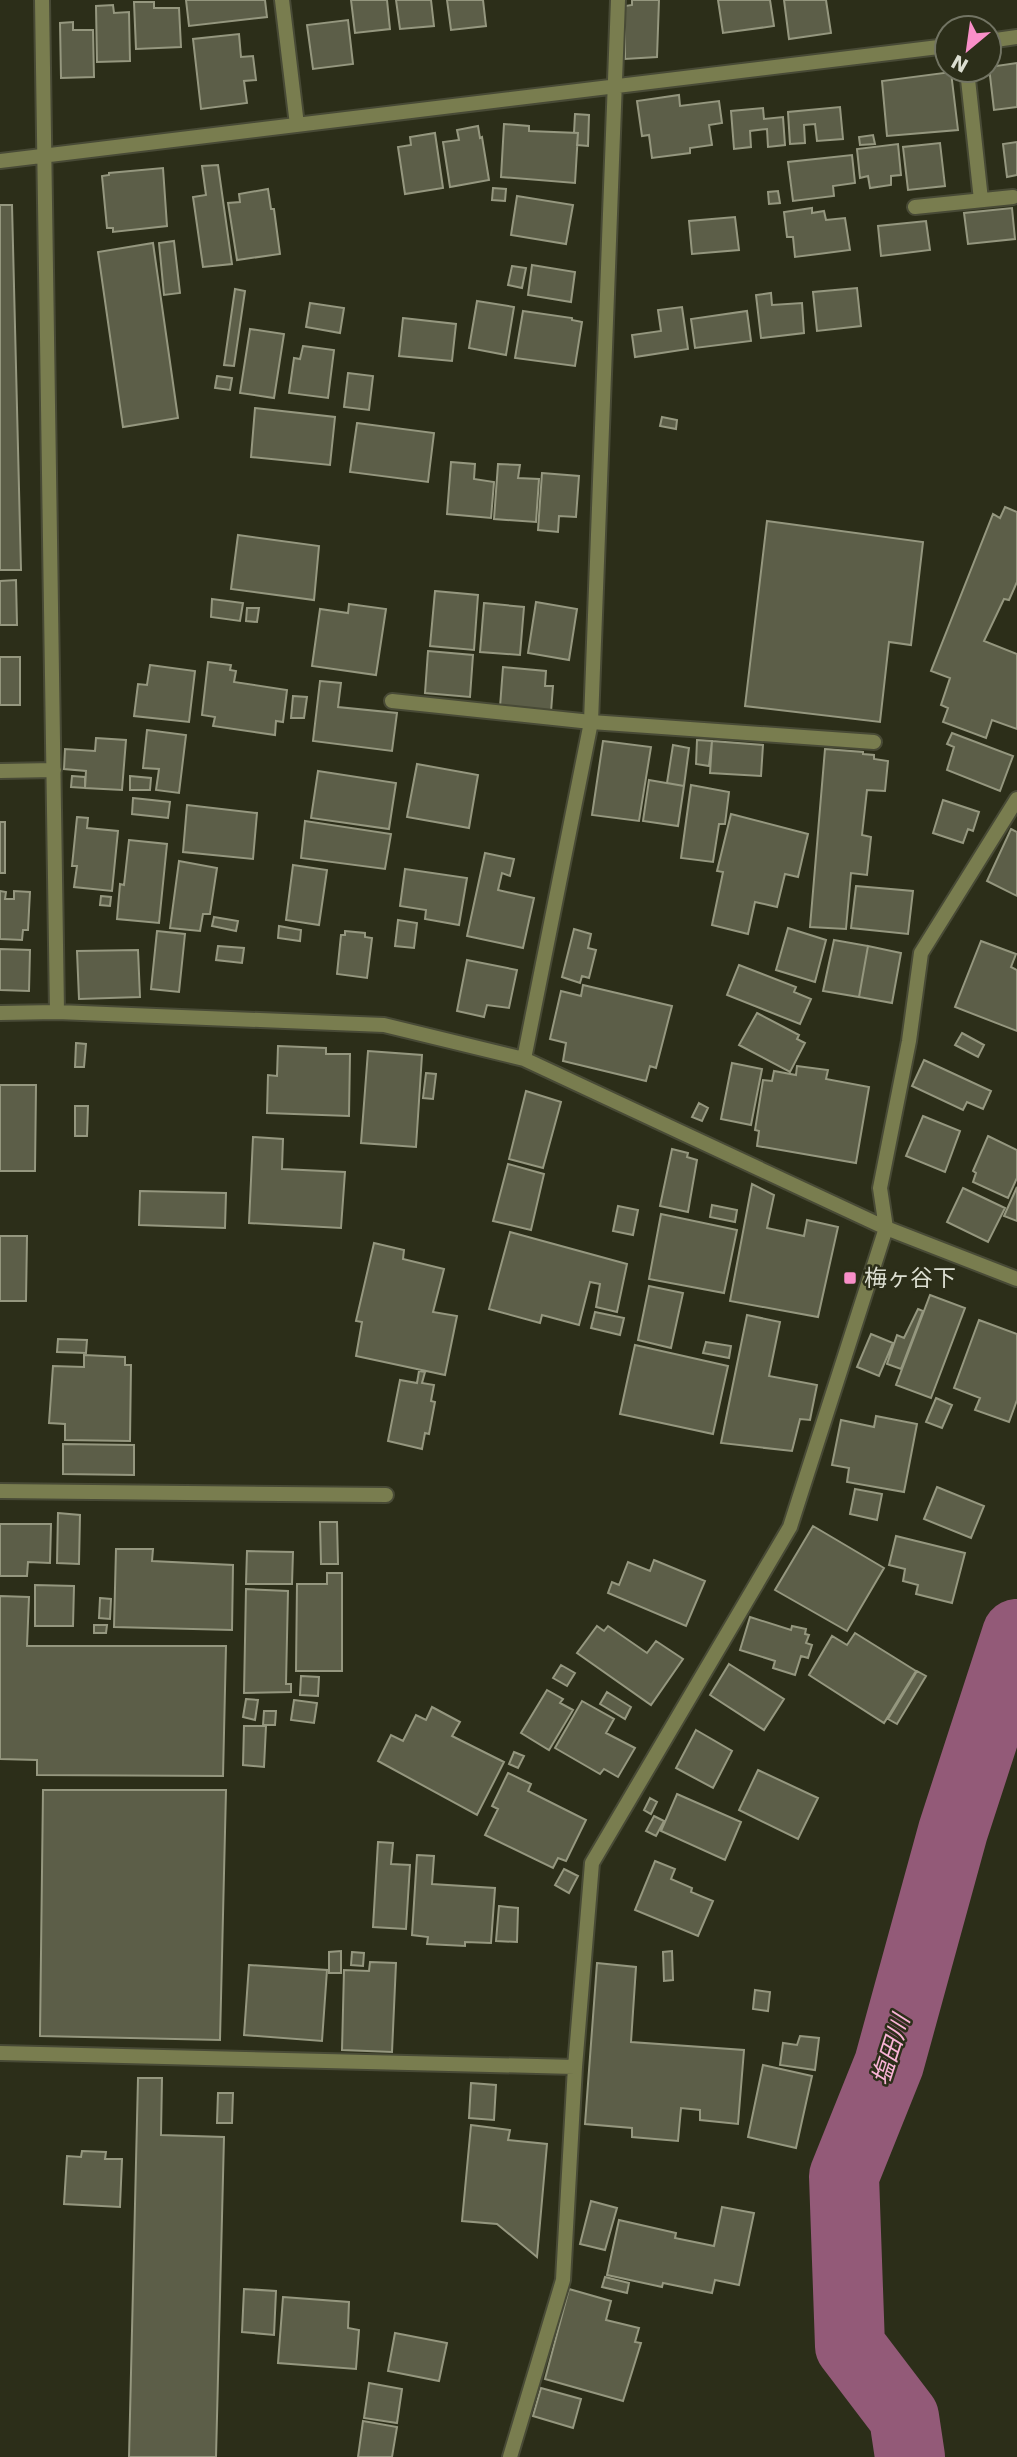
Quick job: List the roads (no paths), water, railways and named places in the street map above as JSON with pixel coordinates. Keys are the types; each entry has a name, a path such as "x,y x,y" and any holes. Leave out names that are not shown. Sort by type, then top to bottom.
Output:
{"street":[{"path":"42,0 57,1012"},
{"path":"282,0 297,125"},
{"path":"524,1059 591,722 618,0"},
{"path":"0,161 933,48"},
{"path":"969,84 981,200"},
{"path":"915,207 1013,197"},
{"path":"392,701 591,722 874,742"},
{"path":"0,771 54,770"},
{"path":"510,2457 563,2280 575,2067 592,1863 790,1527 886,1228 880,1188 909,1041 921,953 1017,799"},
{"path":"0,1013 57,1012 384,1025 524,1059 886,1228 1017,1279"},
{"path":"0,1491 386,1495"},
{"path":"0,2053 575,2067"}],"waterway":[{"name":"塩田川","path":"910,2457 904,2417 850,2346 844,2176 889,2064 953,1831 1017,1634"}],"place":[{"name":"梅ヶ谷下","path":"850,1278"}]}
